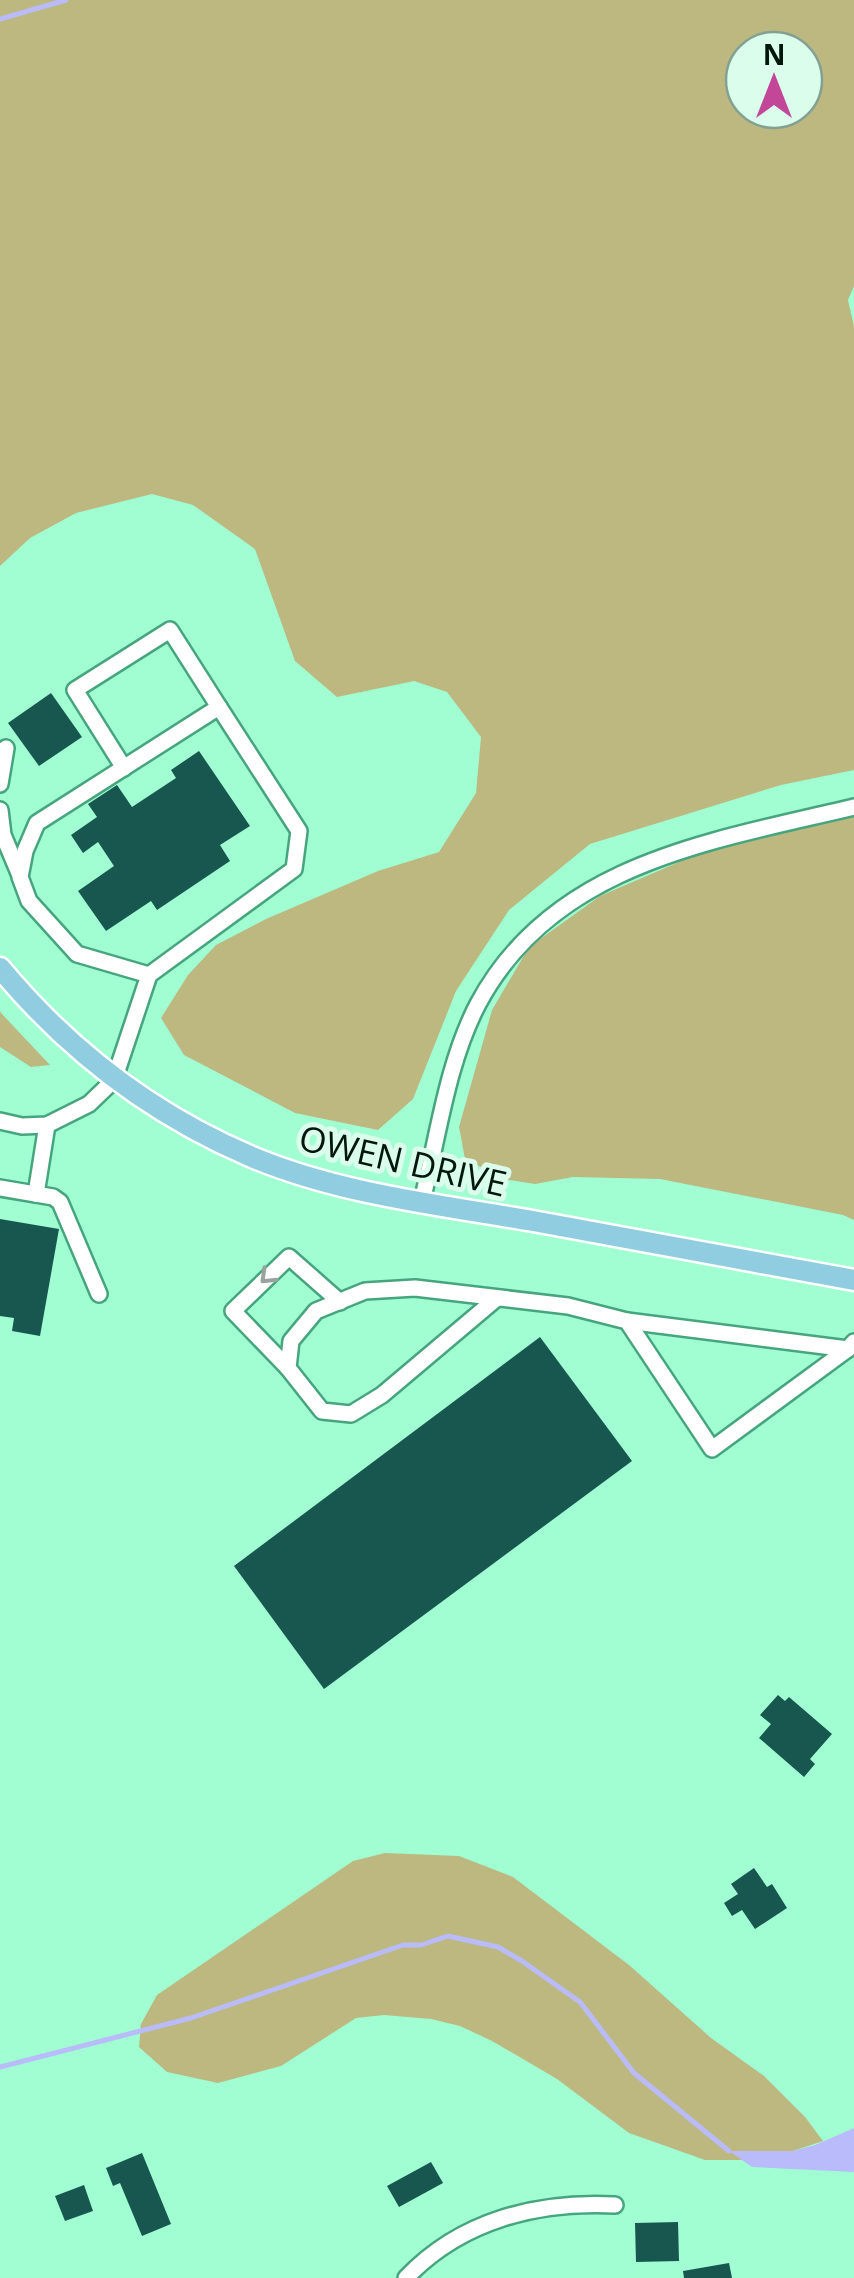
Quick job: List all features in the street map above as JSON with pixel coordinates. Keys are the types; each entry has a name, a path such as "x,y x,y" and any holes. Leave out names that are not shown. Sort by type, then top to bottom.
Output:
{"main road":[{"name":"OWEN DRIVE","path":"0,968 48,1022 114,1080 161,1111 253,1158 422,1201 854,1280"}],"street":[{"path":"0,1121 22,1126 47,1125 88,1104 114,1080 149,974 294,868 299,831 170,630 75,690 124,768"},
{"path":"20,876 25,851 38,823 219,707"},
{"path":"0,784 6,748"},
{"path":"422,1201 466,1034 500,967 536,928 586,893 643,863 678,850 854,806"},
{"path":"0,810 4,835 30,901 77,954 149,974"},
{"path":"36,1194 47,1125"},
{"path":"0,1188 54,1197 63,1206 99,1294"},
{"path":"340,1302 289,1256 233,1310 322,1410 351,1414 382,1395 497,1298"},
{"path":"288,1368 290,1341 316,1312 365,1291 415,1288 568,1306 628,1321 851,1346"},
{"path":"628,1321 712,1448 851,1346"},
{"path":"406,2278 424,2259 477,2225 577,2203 616,2205"}],"shaded area":[{"path":"0,0 854,0 854,286 848,300 854,326 854,770 781,785 590,844 509,910 456,991 413,1099 378,1130 295,1113 184,1055 161,1018 188,975 216,945 378,871 439,852 476,793 481,737 447,692 414,681 337,697 295,661 255,549 193,505 152,494 76,513 30,538 0,566"},
{"path":"854,815 854,1220 660,1179 573,1177 535,1184 504,1179 465,1159 459,1127 492,1010 529,947 600,896 700,853"},
{"path":"0,1011 50,1065 31,1067 0,1047"},
{"path":"385,1853 459,1856 513,1877 629,1965 711,2038 764,2076 823,2141 793,2151 732,2152 743,2160 705,2160 629,2133 557,2079 492,2041 460,2026 431,2019 384,2015 356,2018 281,2066 218,2083 167,2072 139,2047 141,2024 157,1995 353,1861"}],"water":[{"path":"854,2128 854,2172 752,2167 729,2151 793,2151"}],"building":[{"path":"51,693 82,737 39,766 8,723"},
{"path":"199,751 250,826 220,845 230,861 157,910 151,901 106,931 78,891 114,866 98,842 83,853 71,835 97,817 88,804 117,785 132,807 176,778 171,770"},
{"path":"0,1219 59,1229 40,1336 12,1331 14,1318 0,1316"},
{"path":"540,1337 632,1461 324,1689 234,1566"},
{"path":"778,1695 785,1701 789,1697 832,1734 810,1759 815,1764 804,1777 759,1738 771,1724 760,1715"},
{"path":"754,1868 767,1887 772,1884 787,1908 755,1929 742,1910 732,1916 724,1903 738,1894 731,1884"},
{"path":"142,2153 171,2224 142,2236 120,2183 113,2186 106,2168"},
{"path":"431,2162 443,2183 399,2207 387,2186"},
{"path":"84,2185 93,2211 65,2221 55,2196"},
{"path":"678,2222 679,2261 636,2262 635,2223"},
{"path":"729,2263 732,2278 684,2278 683,2271"}],"waterway":[{"path":"0,19 66,0"},
{"path":"0,2067 191,2018 403,1945 421,1945 448,1936 498,1947 580,2002 634,2073 729,2151"}]}
